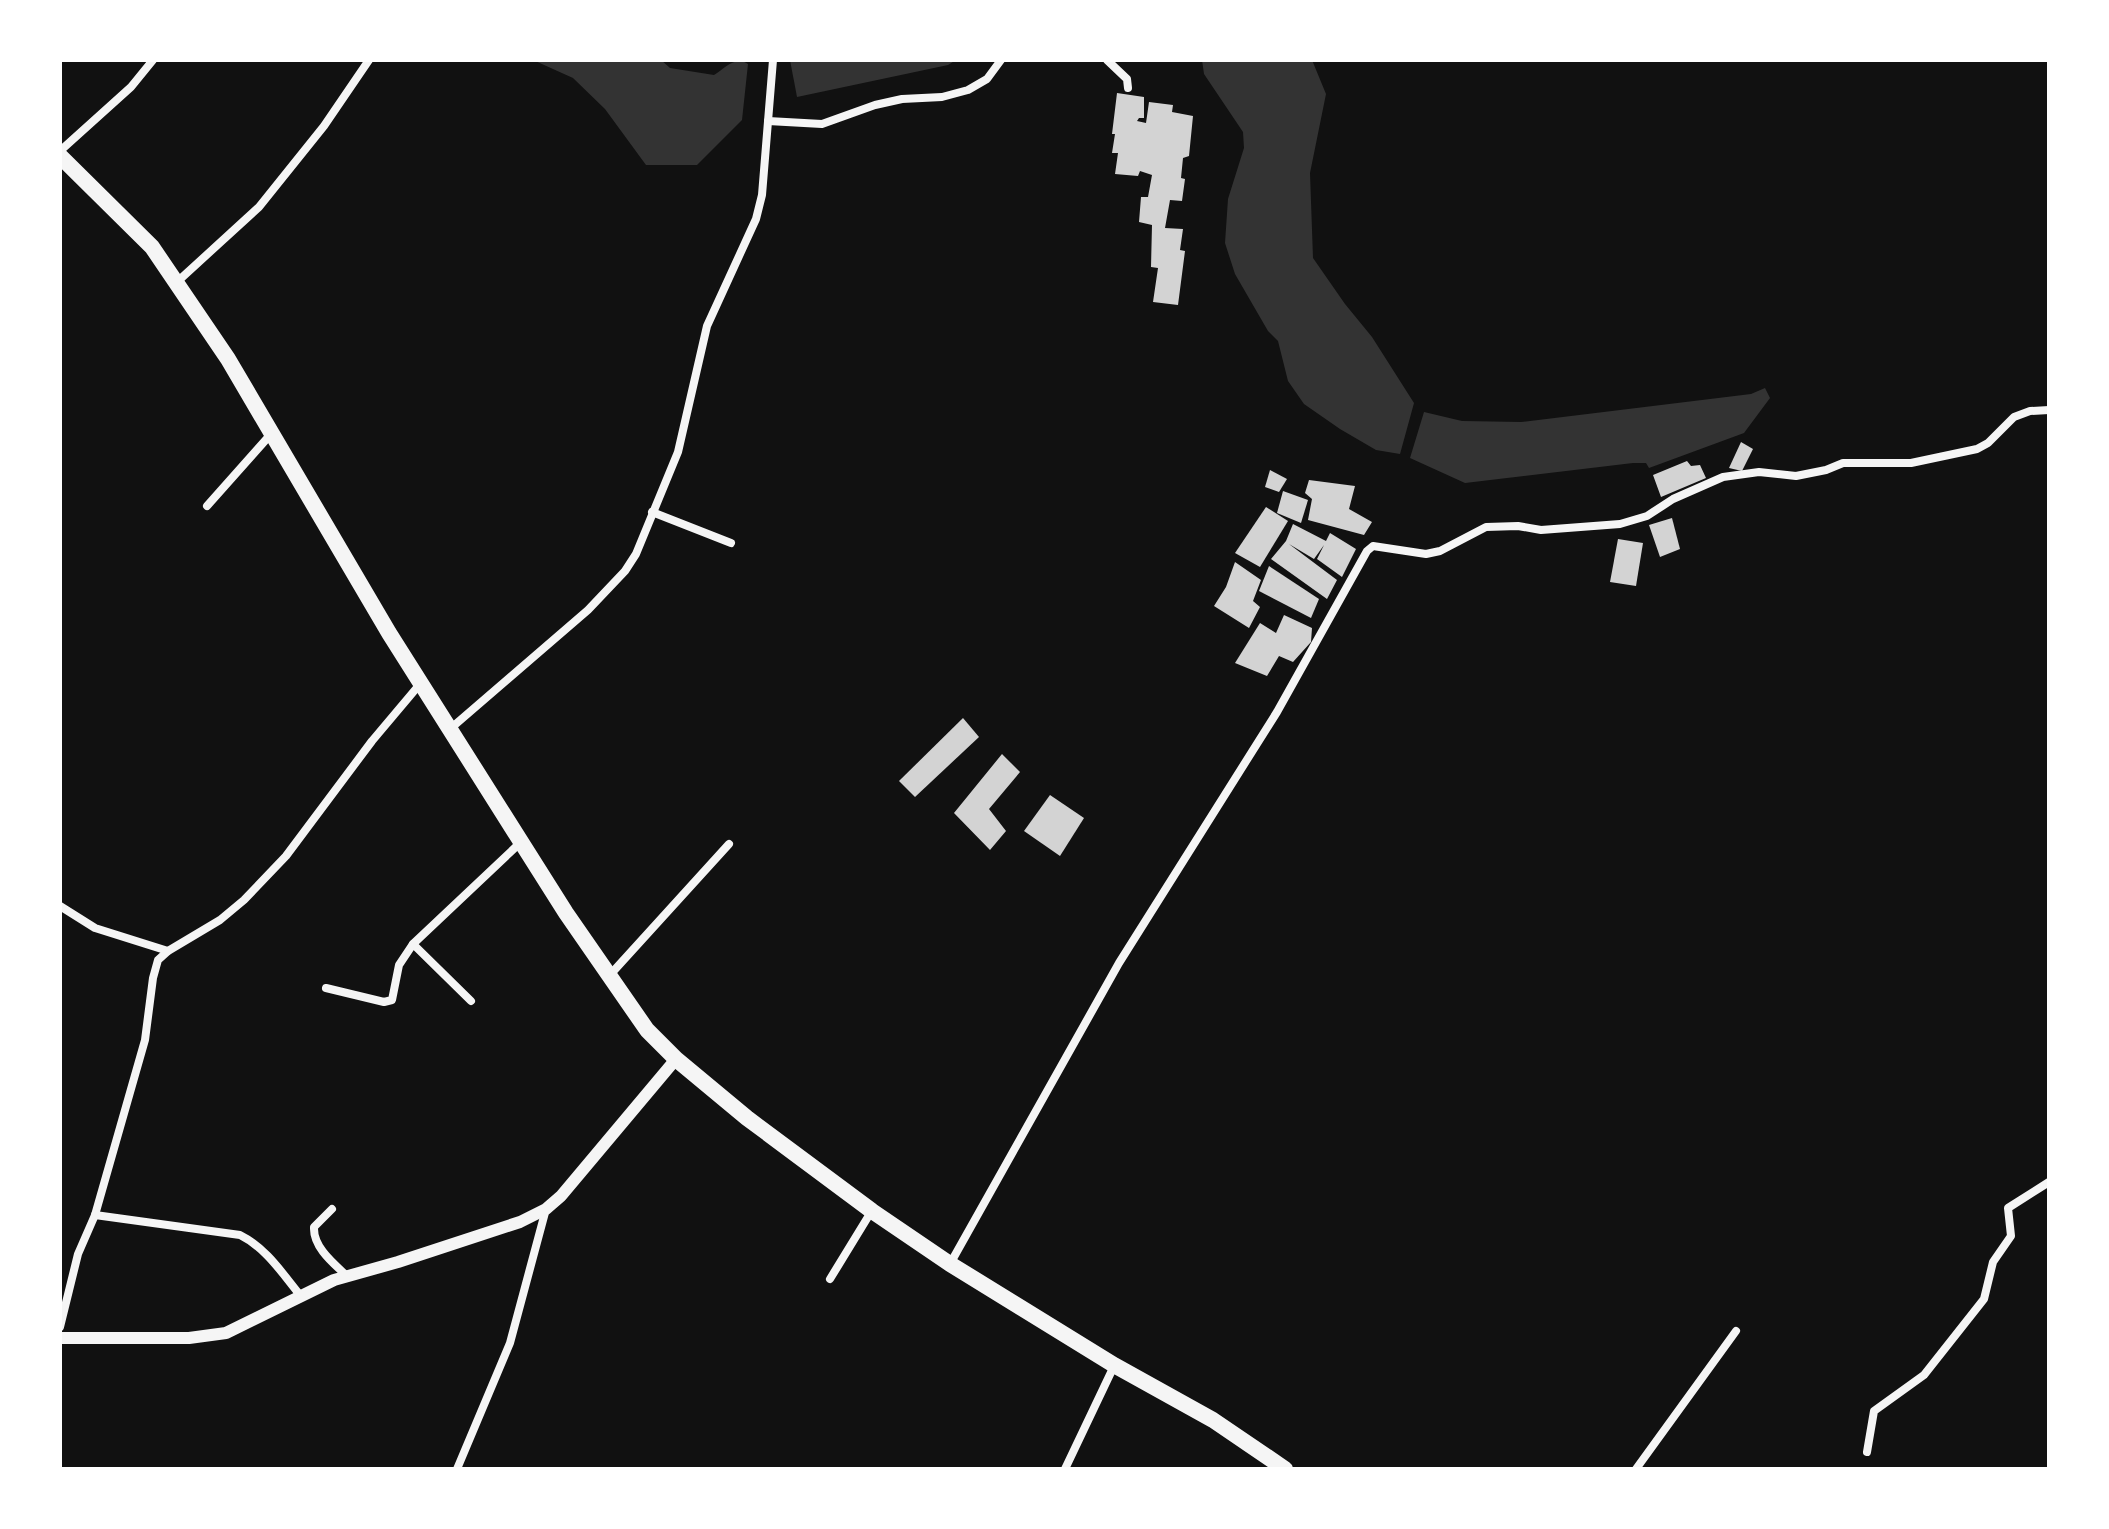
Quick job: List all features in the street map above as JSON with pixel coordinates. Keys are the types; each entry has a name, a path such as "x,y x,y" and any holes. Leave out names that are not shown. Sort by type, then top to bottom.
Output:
{"main road":[{"path":"60,154 152,247 228,359 421,683 608,977 647,1030 676,1059 747,1118 872,1211 950,1264 1114,1365 1213,1420 1285,1469"}],"street":[{"path":"60,154 131,87 153,60"},
{"path":"176,283 259,207 324,126 369,60"},
{"path":"450,729 588,610 619,578 636,554 678,452 707,326 756,219 762,195 773,60"},
{"path":"768,121 822,124 875,105 955,94 987,79 1001,60"},
{"path":"1107,60 1123,74 1128,88"},
{"path":"950,1264 1119,963 1277,712 1367,551 1373,546 1426,554 1440,551 1486,527 1554,530 1620,524 1647,516 1673,499 1723,477 1759,472 1796,476 1843,463 1911,463 1977,449 1988,443 2014,417 2030,411 2049,410"},
{"path":"207,506 272,433"},
{"path":"652,512 731,543"},
{"path":"60,1327 78,1254 95,1215 145,1040 156,966 168,951 220,920 244,900 286,856 372,741 421,683"},
{"path":"326,988 389,1002 394,996 399,965 413,944 521,842"},
{"path":"608,977 729,844"},
{"path":"60,906 95,928 168,951"},
{"path":"413,944 471,1001"},
{"path":"60,1338 211,1336 226,1333 300,1295 347,1276 520,1222 546,1209 561,1196 676,1059"},
{"path":"1867,1452 1874,1411 1924,1375 1987,1294 1993,1262 2011,1236 2008,1208 2049,1182"},
{"path":"332,1209 314,1227 314,1235 329,1259 347,1276"},
{"path":"457,1469 510,1343 546,1209"},
{"path":"830,1279 872,1211"},
{"path":"95,1215 240,1235 265,1251 300,1295"},
{"path":"1636,1469 1736,1331"},
{"path":"1065,1469 1114,1365"}],"shaded area":[{"path":"533,60 661,60 670,68 714,75 731,64 744,62 748,64 742,120 697,165 646,165 605,109 573,78"},
{"path":"790,60 956,60 948,65 797,97"},
{"path":"1202,60 1312,60 1326,94 1310,173 1313,258 1372,337 1414,403 1400,454 1376,450 1340,429 1304,404 1288,381 1278,341 1268,331 1235,274 1225,243 1228,199 1244,148 1243,132 1204,74"},
{"path":"1765,388 1770,398 1744,433 1649,468 1646,463 1633,463 1465,483 1410,458 1424,412 1462,421 1521,422 1751,394"}],"building":[{"path":"1117,93 1144,97 1144,118 1137,121 1146,123 1149,102 1173,105 1172,112 1193,116 1189,156 1183,158 1181,178 1185,179 1182,201 1170,200 1165,228 1183,229 1180,250 1185,251 1178,305 1153,302 1158,268 1151,267 1152,225 1139,222 1141,197 1148,197 1152,175 1140,171 1138,176 1115,174 1118,153 1112,153 1115,134 1112,134"},
{"path":"1741,442 1753,449 1742,471 1729,468"},
{"path":"1687,461 1691,466 1700,465 1706,478 1661,497 1653,475"},
{"path":"1270,470 1287,479 1279,492 1265,487"},
{"path":"1309,480 1355,486 1349,509 1372,522 1364,535 1308,520 1312,499 1305,493"},
{"path":"1283,491 1308,500 1301,523 1277,513"},
{"path":"1266,507 1288,521 1260,567 1235,553"},
{"path":"1672,518 1680,549 1660,557 1649,525"},
{"path":"1293,524 1326,541 1330,533 1356,549 1342,577 1317,559 1324,545 1314,559 1289,544 1337,580 1327,599 1271,559 1286,541"},
{"path":"1618,539 1643,543 1636,586 1610,582"},
{"path":"1235,562 1261,580 1253,601 1260,607 1249,628 1214,606 1226,587"},
{"path":"1269,566 1319,599 1311,618 1259,591"},
{"path":"1284,615 1312,628 1311,642 1293,662 1279,656 1267,676 1235,663 1260,623 1276,633"},
{"path":"963,718 979,737 915,797 899,781"},
{"path":"1002,754 1020,772 989,809 1006,831 990,850 954,813"},
{"path":"1050,795 1084,818 1060,856 1024,831"}]}
